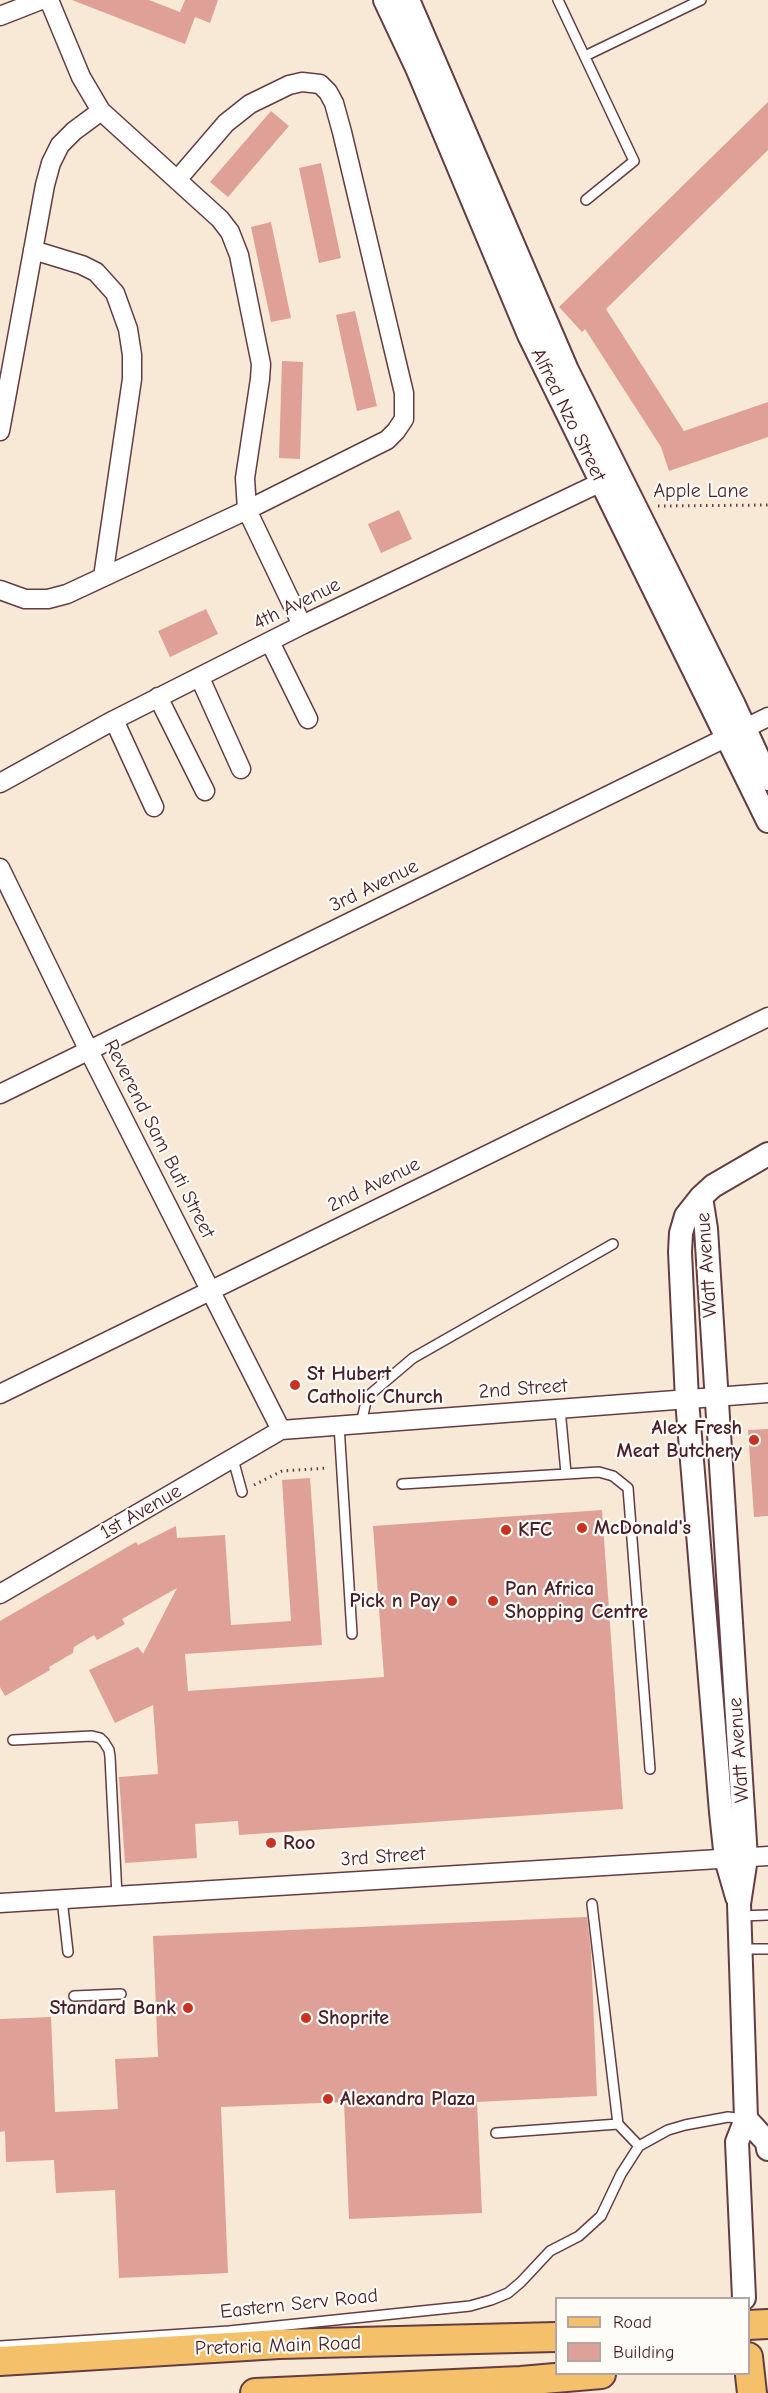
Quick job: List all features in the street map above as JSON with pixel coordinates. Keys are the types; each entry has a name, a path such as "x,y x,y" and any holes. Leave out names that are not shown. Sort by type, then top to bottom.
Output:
{"main road":[{"path":"750,2325 768,2324"},
{"name":"Pretoria Main Road","path":"0,2361 279,2344 555,2337"},
{"path":"750,2359 768,2358"},
{"path":"750,2370 752,2393"},
{"path":"255,2393 521,2381 581,2375"}],"street":[{"path":"0,16 41,0"},
{"path":"49,0 81,77 100,111 220,219 230,232 239,255 246,284 261,364 245,478 247,510 302,625"},
{"name":"Alfred Nzo Street","path":"385,0 417,68 529,335 610,478 736,734 768,779"},
{"name":"Alfred Nzo Street","path":"408,0 567,370 610,478 635,506 736,734 768,821"},
{"path":"0,590 25,599 48,599 67,594 247,510 387,440 404,419 404,393 334,103 328,92 320,84 302,82 289,85 250,104 226,123 177,180"},
{"path":"0,431 51,163 60,145 100,111"},
{"path":"33,250 82,265 96,272 115,293 128,329 132,355 132,379 103,577"},
{"name":"4th Avenue","path":"0,783 114,720 302,625 610,478"},
{"path":"270,642 308,719"},
{"path":"200,678 241,769"},
{"path":"158,697 205,791"},
{"name":"3rd Avenue","path":"0,1094 768,717"},
{"path":"114,720 154,807"},
{"name":"Reverend Sam Buti Street","path":"0,868 6,894 89,1051 281,1430"},
{"name":"2nd Avenue","path":"0,1394 768,1017"},
{"path":"701,1197 768,1154"},
{"name":"Watt Avenue","path":"701,1197 706,1229 747,1858 739,1910 746,2119 737,2142 744,2297"},
{"name":"Watt Avenue","path":"701,1197 686,1216 681,1233 687,1400 747,1858"},
{"name":"2nd Street","path":"281,1430 768,1394"},
{"name":"1st Avenue","path":"0,1594 281,1430"},
{"name":"3rd Street","path":"0,1903 747,1858"},
{"path":"746,2119 767,2142 768,2149"}],"lane":[{"path":"558,0 634,161 586,200"},
{"path":"585,56 701,0"},
{"path":"361,1424 367,1397 413,1358 613,1244"},
{"path":"560,1409 566,1473"},
{"path":"339,1425 352,1634"},
{"path":"233,1459 242,1492"},
{"path":"402,1484 599,1472 613,1476 628,1488 650,1769"},
{"path":"13,1740 92,1736 104,1742 110,1757 117,1896"},
{"path":"62,1899 68,1952"},
{"path":"592,1904 618,2124 639,2146 668,2130 696,2122 728,2117 746,2119"},
{"path":"739,1910 768,1915"},
{"path":"741,1949 768,1949"},
{"path":"74,1996 121,1994"},
{"path":"496,2133 618,2124"},
{"name":"Eastern Serv Road","path":"0,2346 230,2331 470,2306 491,2301 508,2293 550,2251 579,2236 601,2216 621,2174 639,2146"}],"path":[{"name":"Apple Lane","path":"635,506 768,506"},
{"path":"242,1492 282,1471 313,1468 340,1469"}],"building":[{"path":"72,0 149,0 180,12 185,0 218,0 210,23 195,17 185,44"},
{"path":"768,102 768,150 606,309 684,431 768,402 768,437 669,471 661,447 585,329 582,332 559,307"},
{"path":"271,111 289,126 228,197 210,182"},
{"path":"321,163 341,258 319,263 299,168"},
{"path":"271,222 291,318 271,322 251,227"},
{"path":"355,311 377,406 357,411 336,315"},
{"path":"282,361 303,362 300,459 279,458"},
{"path":"399,510 412,539 381,553 368,524"},
{"path":"206,609 218,634 170,657 158,631"},
{"path":"768,1429 768,1516 754,1517 748,1430"},
{"name":"Pan Africa Shopping Centre","path":"310,1478 322,1645 185,1654 188,1691 384,1677 373,1526 602,1510 623,1809 239,1835 238,1821 195,1824 197,1858 125,1863 119,1777 158,1774 153,1705 115,1723 89,1670 138,1647 143,1654 177,1588 122,1619 125,1624 97,1640 94,1635 74,1647 73,1653 49,1667 50,1670 5,1696 0,1687 0,1621 136,1542 138,1545 176,1526 177,1538 225,1535 231,1625 291,1621 282,1480"},
{"name":"Alexandra Plaza","path":"587,1917 591,1951 597,2096 477,2102 482,2213 349,2219 344,2102 221,2107 228,2273 119,2278 115,2190 56,2193 54,2160 6,2162 5,2131 0,2132 0,2019 51,2017 55,2112 118,2109 115,2059 158,2057 153,1936"}],"place":[{"name":"St Hubert Catholic Church","path":"295,1385"},
{"name":"Alex Fresh Meat Butchery","path":"754,1440"},
{"name":"McDonald's","path":"582,1528"},
{"name":"KFC","path":"506,1530"},
{"name":"Pick n Pay","path":"452,1601"},
{"name":"Pan Africa Shopping Centre","path":"493,1601"},
{"name":"Roo","path":"271,1843"},
{"name":"Standard Bank","path":"188,2008"},
{"name":"Shoprite","path":"306,2018"},
{"name":"Alexandra Plaza","path":"328,2099"}]}
